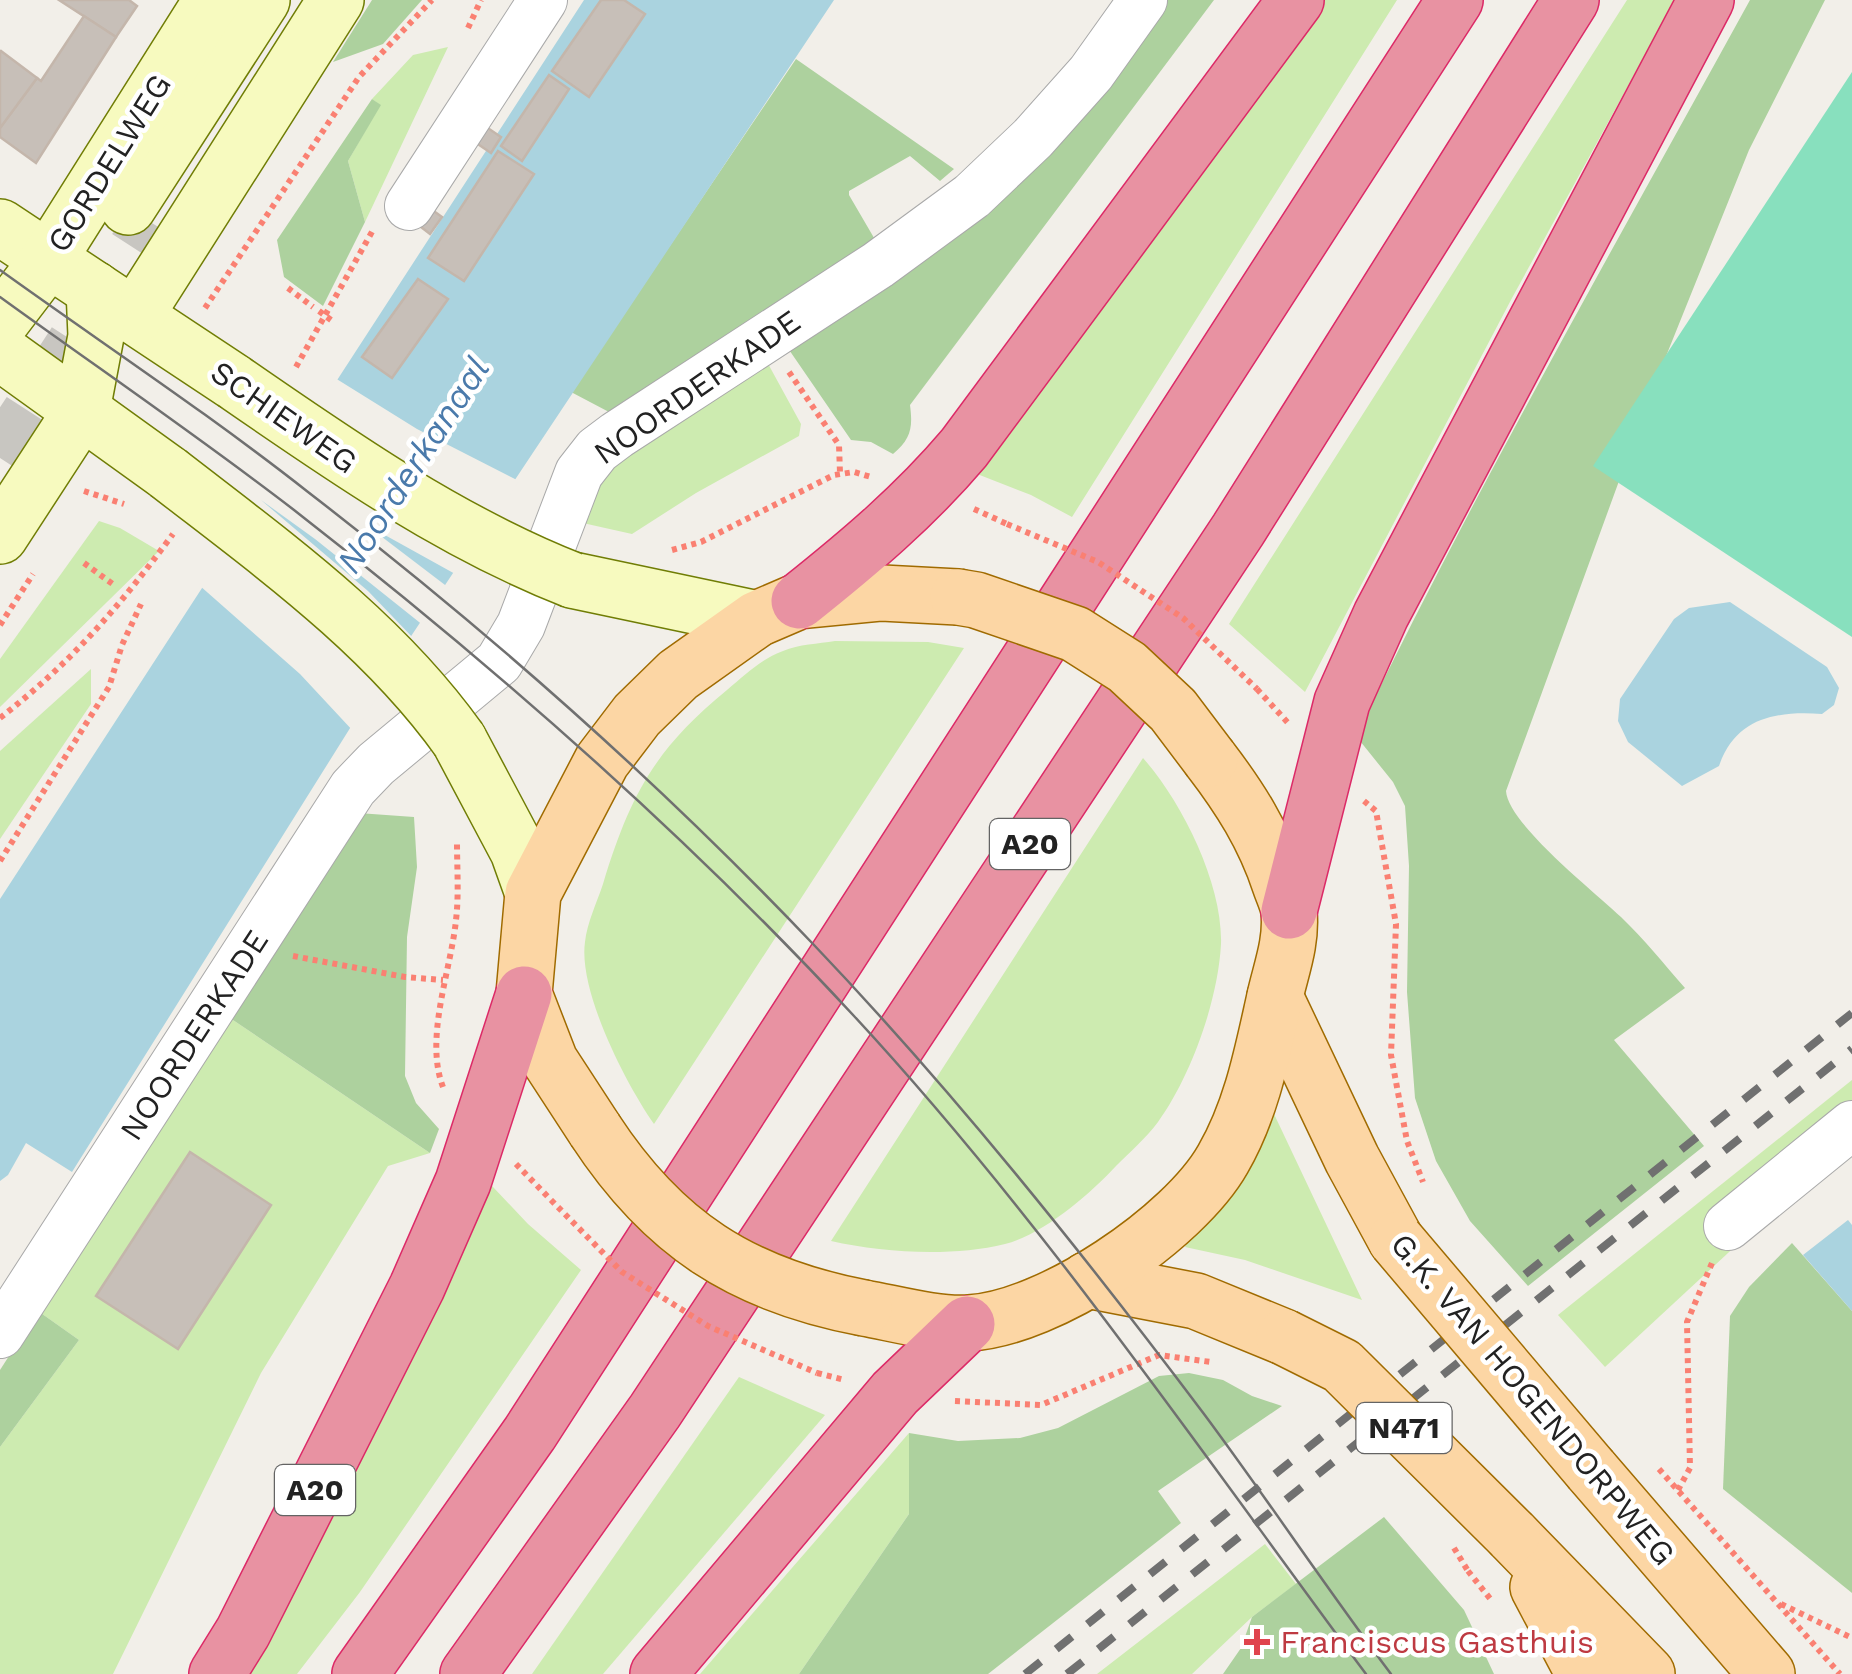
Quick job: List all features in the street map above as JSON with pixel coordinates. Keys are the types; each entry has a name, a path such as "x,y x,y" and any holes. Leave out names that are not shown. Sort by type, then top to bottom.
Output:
{"highway":[{"path":"778,610 862,550 924,493 964,448 1296,0"},
{"path":"360,1674 530,1433 1455,0"},
{"name":"A20","path":"468,1674 655,1412 1238,530 1572,0"},
{"path":"1289,911 1342,702 1381,615 1706,0"},
{"name":"A20","path":"217,1674 243,1632 417,1287 463,1182 524,994"},
{"path":"658,1674 895,1394 967,1324"}],"main road":[{"name":"GORDELWEG","path":"0,323 48,260 212,0"},
{"name":"GORDELWEG","path":"262,0 140,215 297,0"},
{"path":"114,302 336,0"},
{"name":"SCHIEWEG","path":"0,226 373,478 530,564 572,580 778,610"},
{"name":"GORDELWEG","path":"0,536 82,410 96,336 114,302"},
{"path":"0,352 82,410 149,490 330,601 438,711 459,740 512,837 533,893"},
{"path":"882,594 958,597 1075,634 1127,667 1173,710 1246,806 1270,856 1289,911 1288,953 1260,1072 1224,1159 1184,1208 1088,1280 1004,1317 967,1324 818,1299 729,1264 689,1238 621,1170 550,1061 524,994 533,893 602,761 637,715 678,675 778,610 882,594"},
{"name":"G.K. VAN HOGENDORPWEG","path":"1275,997 1329,1114 1396,1240 1767,1674"},
{"name":"N471","path":"1088,1280 1196,1301 1342,1366 1647,1674"},
{"path":"1512,1535 1584,1674"}],"street":[{"path":"409,206 543,0"},
{"name":"NOORDERKADE","path":"0,1334 353,788 376,764 475,685 508,650 587,460 617,435 878,265 972,196 1081,85 1143,0"},
{"path":"1728,1226 1852,1125"}],"path":[{"path":"233,266 358,77 432,0"},
{"path":"224,279 234,285"},
{"path":"288,288 335,323"},
{"path":"795,380 839,444 840,473"},
{"path":"662,551 700,542 840,473 869,476"},
{"path":"86,492 149,490"},
{"path":"1007,524 1098,562 1183,618 1376,811 1396,924 1391,1055 1407,1142 1430,1197"},
{"path":"169,536 185,548"},
{"path":"84,563 114,585"},
{"path":"0,718 57,672 135,599 109,688 0,861"},
{"path":"452,828 457,842 456,920 443,980 436,1069 448,1099 622,1272 708,1326 816,1374 895,1394 984,1404 1041,1405 1159,1354 1214,1362"},
{"path":"331,964 443,980"},
{"path":"1678,1490 1690,1468 1687,1322 1728,1226"},
{"path":"1652,1461 1840,1674"},
{"path":"1775,1600 1852,1638"}],"green space":[{"path":"372,0 422,0 383,44 333,62"},
{"path":"1164,0 1214,0 910,405 911,427 904,443 893,454 871,442 851,440 783,341"},
{"path":"1314,0 1397,0 1072,517 1031,495 972,472"},
{"path":"1627,0 1675,0 1512,298 1305,692 1229,624"},
{"path":"1750,0 1825,0 1749,150 1650,396 1506,791 1510,805 1536,839 1629,925 1685,988 1614,1040 1704,1146 1528,1286 1470,1221 1436,1161 1415,1098 1407,992 1409,866 1405,806 1393,782 1356,736 1499,458"},
{"path":"448,47 365,222 348,161 380,105 372,99 413,55"},
{"path":"796,59 954,169 940,181 910,156 849,191 877,243 609,412 571,392"},
{"path":"1852,72 1852,637 1593,466"},
{"path":"372,99 381,105 348,161 365,222 323,306 284,277 277,240"},
{"path":"766,360 801,424 799,436 632,534 556,517 583,476"},
{"path":"99,521 120,528 159,551 0,707 0,659"},
{"path":"835,641 928,642 964,648 654,1124 606,1036 585,962 588,927 624,824 663,754 727,690 775,654"},
{"path":"91,669 91,704 0,839 0,751"},
{"path":"1143,758 1172,797 1197,845 1215,896 1221,944 1215,989 1192,1060 1158,1122 1093,1189 1050,1223 1020,1239 984,1248 941,1252 895,1251 831,1241"},
{"path":"358,813 414,817 417,867 407,937 405,1076 416,1103 439,1129 430,1153 227,1016"},
{"path":"227,1016 430,1153 388,1166 261,1373 113,1674 0,1674 0,1447 79,1340 38,1311"},
{"path":"1852,1080 1852,1103 1755,1228 1605,1367 1558,1315"},
{"path":"1266,1097 1362,1300 1245,1260 1185,1247"},
{"path":"477,1170 528,1224 581,1270 360,1592 297,1674 234,1674"},
{"path":"1792,1243 1852,1311 1852,1593 1723,1489 1730,1316 1749,1287"},
{"path":"38,1311 79,1340 0,1447 0,1370"},
{"path":"1189,1373 1223,1380 1282,1406 1158,1491 1181,1523 988,1674 799,1674 909,1514 909,1433 958,1441 1020,1438 1058,1428 1159,1376"},
{"path":"739,1377 825,1415 603,1674 532,1674"},
{"path":"909,1433 909,1514 799,1674 700,1674"},
{"path":"1384,1517 1464,1610 1494,1674 1223,1674 1241,1648 1252,1617"},
{"path":"1265,1544 1296,1584 1252,1617 1192,1674 1097,1674"}],"water":[{"name":"Noorderkanaal","path":"584,0 834,0 352,725 72,1172 26,1143 8,1175 0,1181 0,899"},
{"path":"1730,602 1827,667 1839,688 1834,705 1822,714 1774,716 1747,727 1726,750 1719,766 1682,786 1628,742 1618,721 1620,699 1674,619 1689,608"},
{"path":"1848,1220 1852,1225 1852,1311 1803,1255"}],"pier":[{"path":"335,378 417,429 519,481 457,575 365,524 449,588 424,626 261,500 368,591 415,640 354,732 300,674 199,585"}],"building":[{"path":"59,0 129,0 137,6 116,37"},
{"path":"601,0 624,0 645,14 589,97 552,71"},
{"path":"84,16 116,37 36,163 0,137 0,128 37,78 41,81"},
{"path":"0,52 37,78 0,128"},
{"path":"549,75 569,89 522,161 501,146"},
{"path":"476,120 501,137 491,153 466,136"},
{"path":"498,151 534,174 464,281 428,258"},
{"path":"424,204 442,217 430,234 412,220"},
{"path":"418,279 448,299 392,378 362,357"},
{"path":"190,1152 271,1205 178,1349 96,1296"}],"tunnel":[{"path":"0,458 152,223"}],"tram line":[{"path":"0,270 233,435 441,598 633,766 755,884 917,1058 1064,1233 1204,1414 1391,1674"},
{"path":"0,297 258,483 441,628 654,815 789,947 923,1094 1056,1255 1366,1674"}],"railway":[{"path":"1025,1674 1852,1013"},
{"path":"1067,1674 1852,1049"}],"place":[{"name":"Franciscus Gasthuis","path":"1257,1642"}]}
